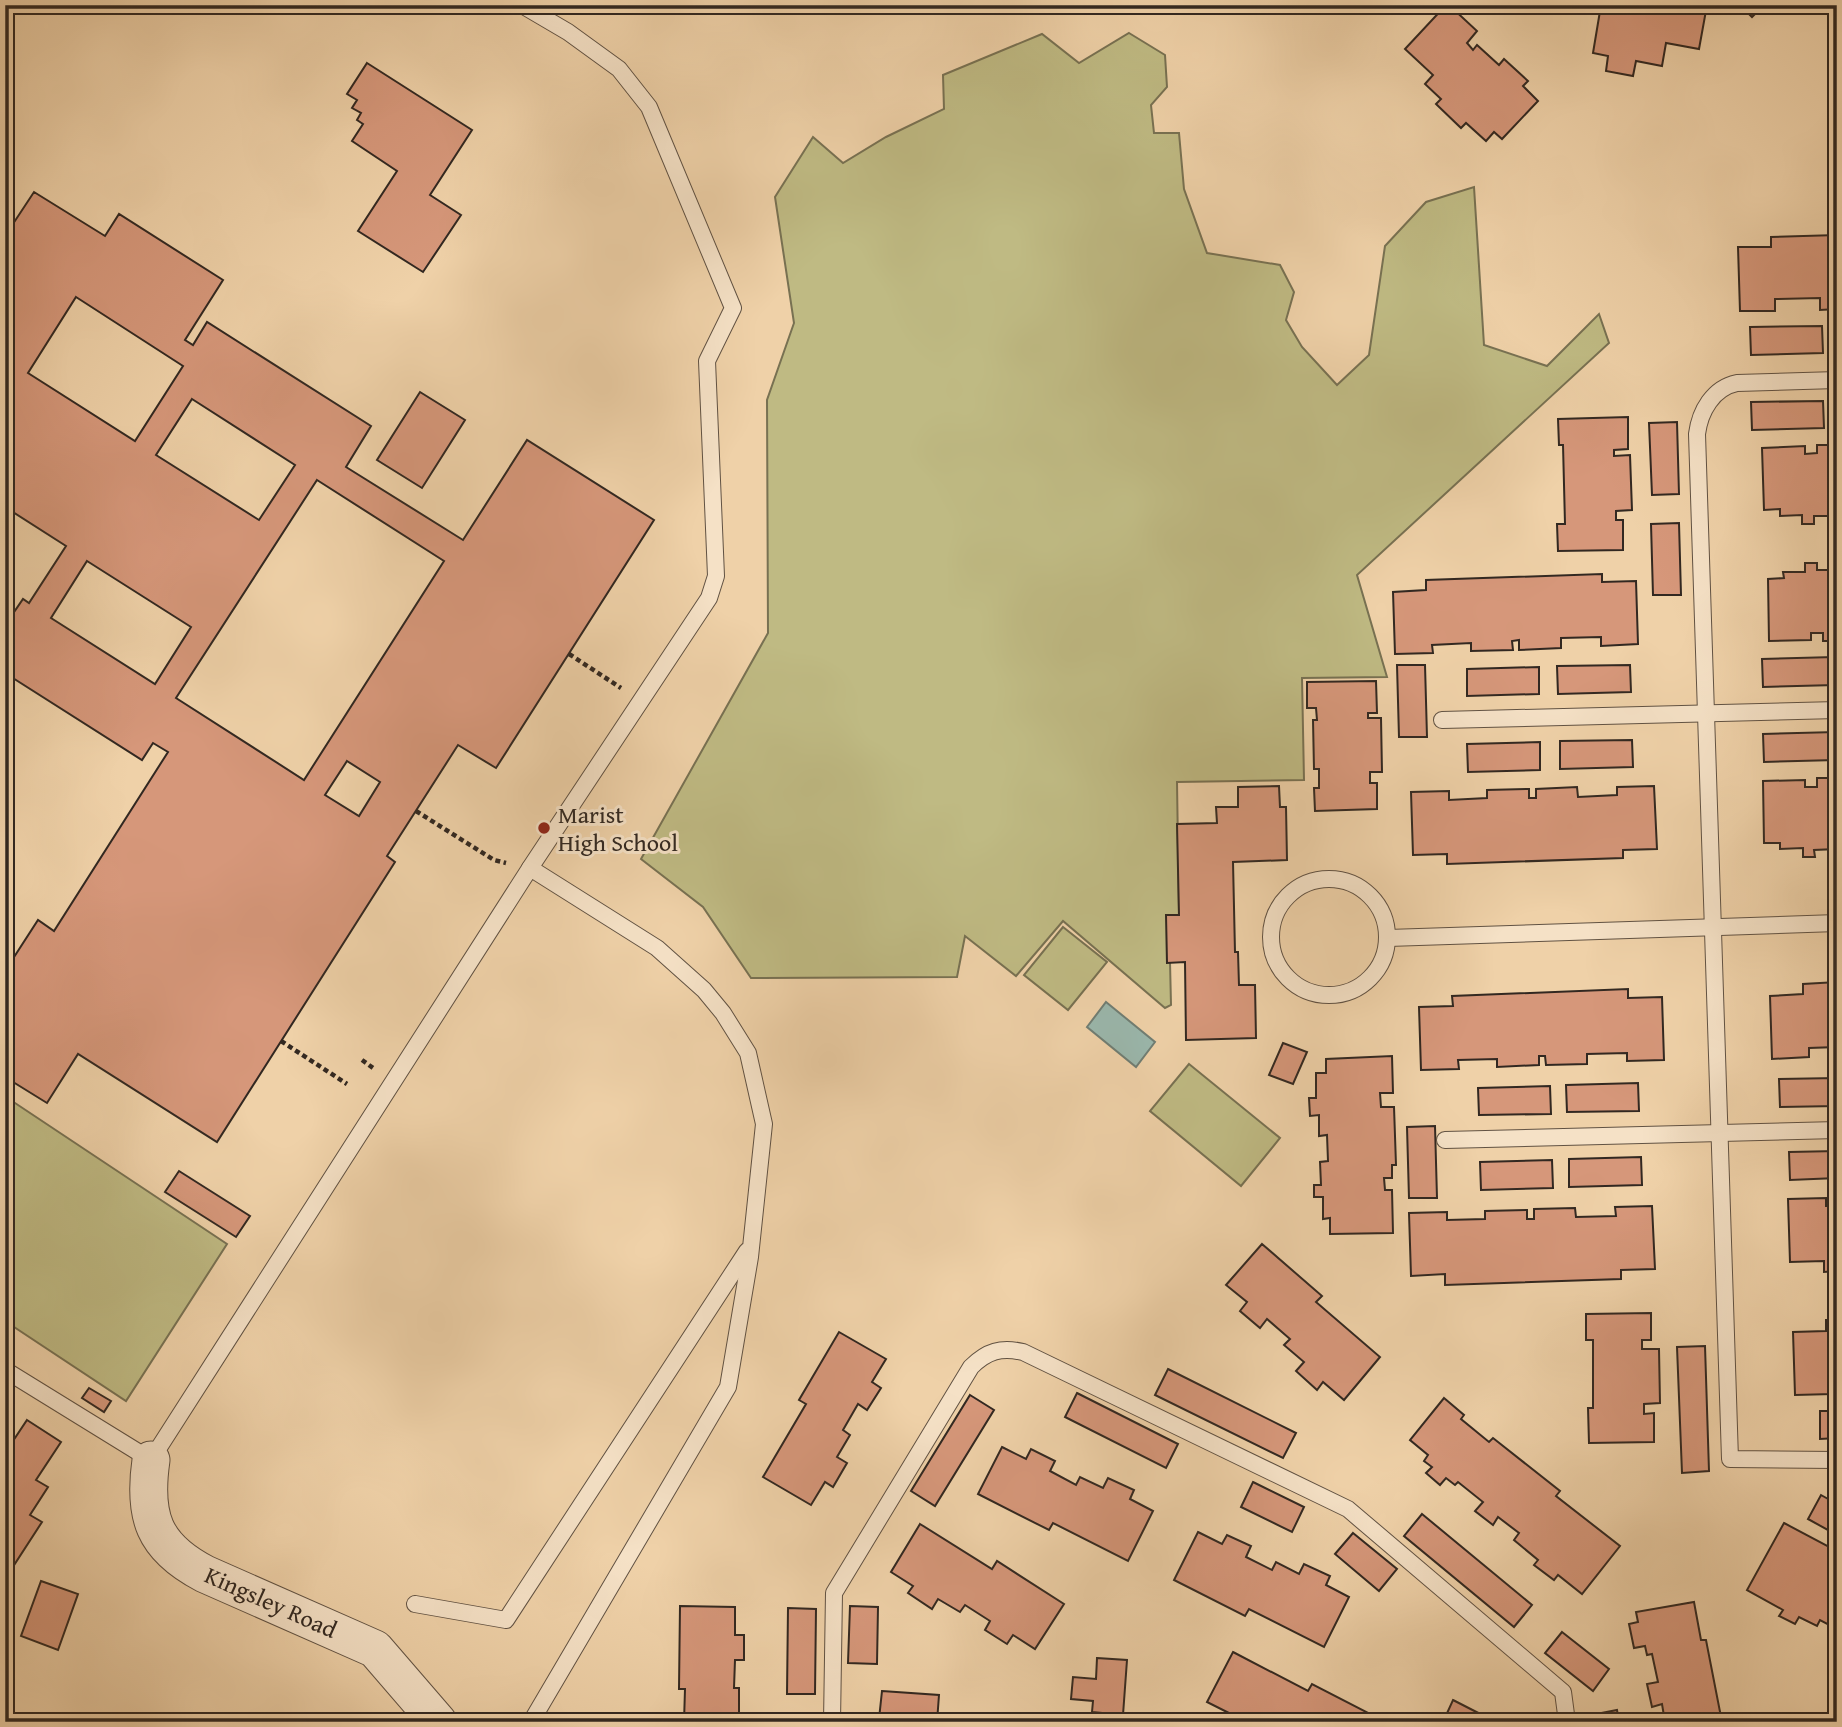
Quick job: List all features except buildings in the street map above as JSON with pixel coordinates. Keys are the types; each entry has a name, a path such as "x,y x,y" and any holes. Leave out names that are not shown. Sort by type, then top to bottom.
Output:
{"street":[{"name":"Kingsley Road","path":"151,1460 147,1488 151,1516 161,1539 181,1562 375,1649 438,1722"}],"lane":[{"path":"5,1370 151,1460 530,869 709,598 716,576 707,361 733,308 649,107 619,69 568,32 522,5"},
{"path":"1837,380 1727,385 1709,401 1697,434 1730,1459 1837,1460"},
{"path":"1442,720 1837,710"},
{"path":"530,869 657,948 704,990 723,1013 748,1053 764,1124 751,1245 728,1387 531,1722"},
{"path":"1320,879 1340,879 1359,887 1375,900 1385,918 1388,938 1380,966 1368,981 1350,992 1330,996 1310,992 1292,982 1278,965 1271,946 1272,926 1279,906 1293,891 1320,879"},
{"path":"1388,938 1837,923"},
{"path":"1445,1140 1837,1130"},
{"path":"415,1604 506,1620 751,1245"},
{"path":"832,1722 834,1593 971,1367 982,1356 1009,1349 1023,1352 1348,1509 1563,1692 1567,1722"}],"path":[{"path":"569,654 608,680"},
{"path":"416,811 494,860"},
{"path":"281,1041 347,1084"}],"shaded area":[{"path":"1129,33 1165,55 1167,87 1151,105 1154,133 1179,133 1184,189 1207,253 1280,265 1294,292 1286,320 1302,347 1337,385 1369,355 1385,246 1426,202 1474,187 1484,345 1547,366 1599,314 1609,343 1357,575 1387,677 1302,678 1304,780 1177,782 1179,915 1170,962 1171,1005 1165,1008 1063,921 1016,976 965,936 957,977 751,978 703,907 641,859 768,633 767,400 794,323 775,197 813,137 843,163 886,137 944,109 943,75 1042,34 1079,63"},
{"path":"1063,927 1107,962 1068,1010 1024,975"},
{"path":"1106,1002 1155,1042 1136,1067 1087,1027"},
{"path":"1189,1064 1280,1138 1241,1186 1150,1111"},
{"path":"9,1099 227,1244 126,1401 5,1321 5,1104"}],"place":[{"name":"Marist High School","path":"544,828"}]}
